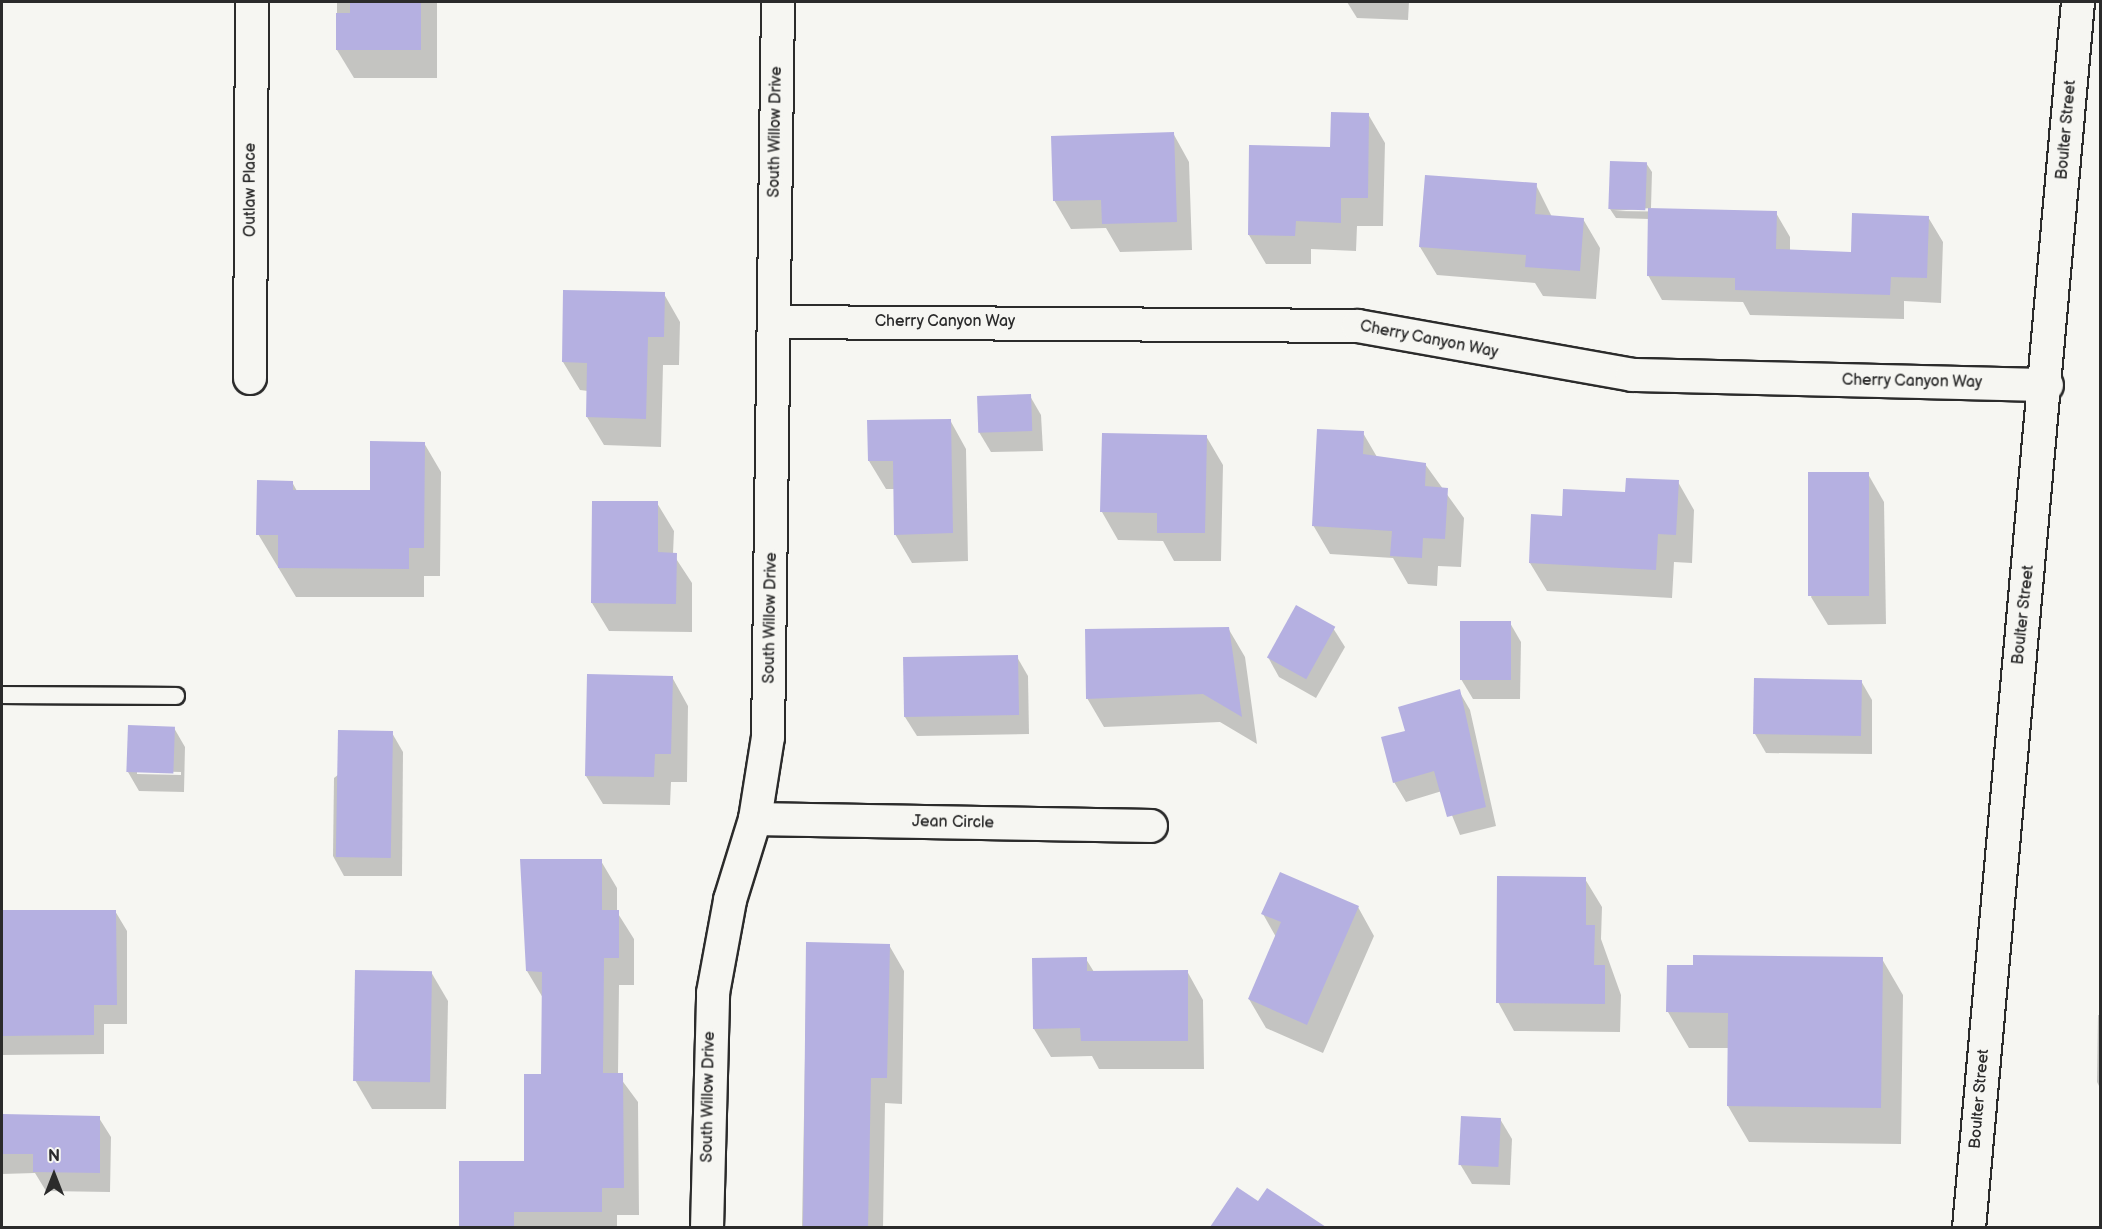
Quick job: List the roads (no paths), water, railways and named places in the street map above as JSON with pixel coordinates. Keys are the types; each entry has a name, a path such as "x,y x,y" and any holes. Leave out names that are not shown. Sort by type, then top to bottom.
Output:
{"street":[{"name":"Outlaw Place","path":"250,378 252,2"},
{"name":"South Willow Drive","path":"707,1227 714,993 730,900 755,819 766,763 772,635 778,2"},
{"name":"Boulter Street","path":"1969,1227 2047,385 2078,2"},
{"name":"Cherry Canyon Way","path":"774,322 1358,326 1632,375 2047,385"},
{"name":"Jean Circle","path":"755,819 1151,826"}],"lane":[{"path":"2,695 176,696"}]}
